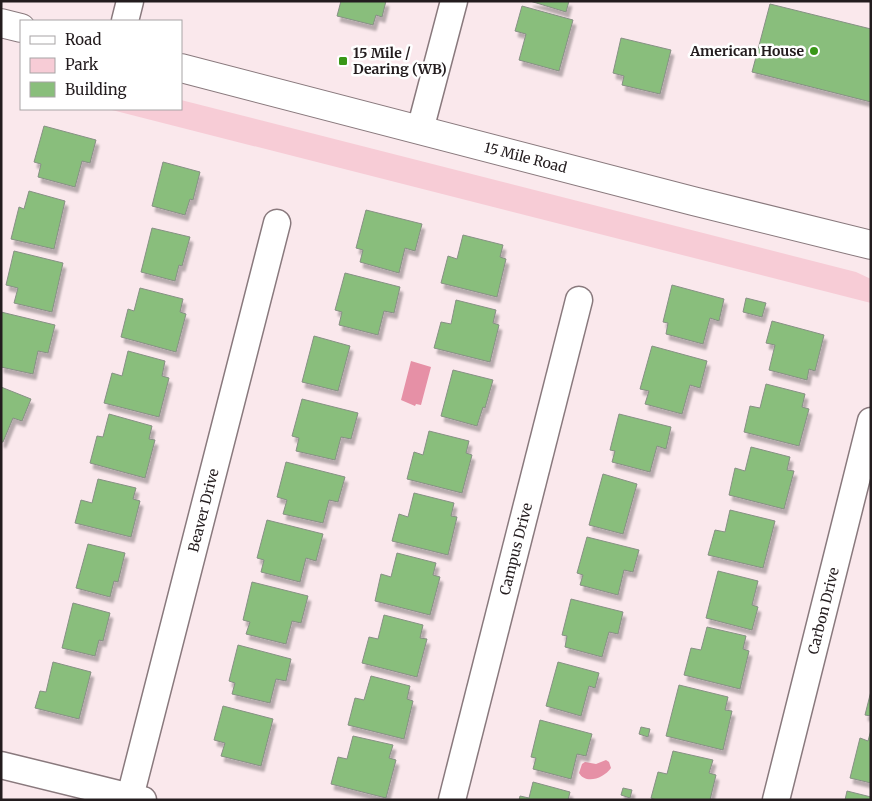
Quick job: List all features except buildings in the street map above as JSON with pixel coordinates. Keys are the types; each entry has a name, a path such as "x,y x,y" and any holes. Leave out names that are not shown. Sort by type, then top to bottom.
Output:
{"main road":[{"path":"1,23 20,28"},
{"name":"15 Mile Road","path":"182,68 871,245"}],"street":[{"path":"125,20 130,1"},
{"path":"420,130 454,1"},
{"name":"Beaver Drive","path":"137,798 276,223"},
{"name":"Campus Drive","path":"452,800 579,300"},
{"name":"Carbon Drive","path":"776,800 871,421"},
{"path":"1,765 137,798"}],"green space":[{"path":"182,100 856,272 871,279 871,303 112,110 182,110"}],"shaded area":[{"path":"411,361 431,367 421,405 416,404 415,406 401,400"},
{"path":"606,760 611,768 600,777 586,779 579,773 582,764 585,762 596,764"}],"place":[{"name":"American House","path":"814,51"},
{"name":"15 Mile / Dearing (WB)","path":"343,61"}]}
